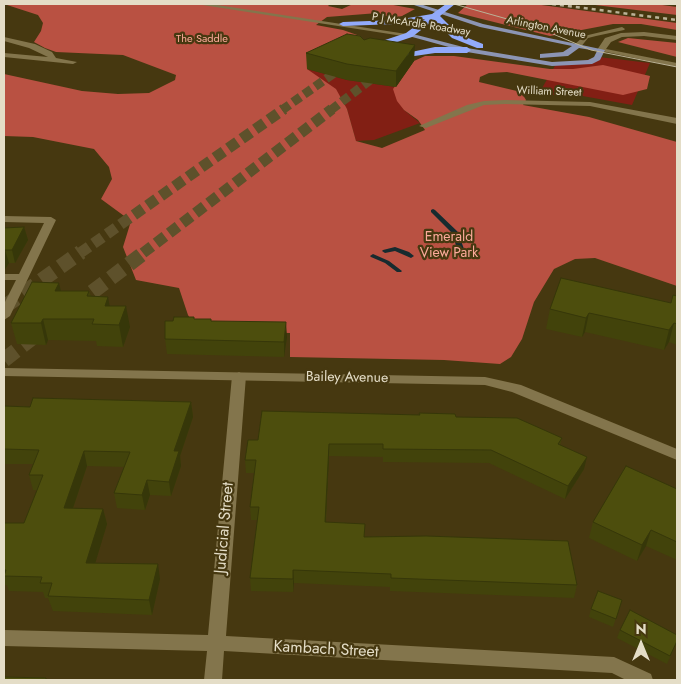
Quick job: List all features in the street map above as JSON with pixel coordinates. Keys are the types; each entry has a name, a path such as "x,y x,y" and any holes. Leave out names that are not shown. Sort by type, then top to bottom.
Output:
{"highway":[{"path":"365,51 375,45 410,35 451,4"},
{"path":"343,24 399,22 435,16"},
{"path":"435,16 448,30 480,46"},
{"path":"410,35 410,44 400,56 435,50 467,50"}],"main road":[{"name":"Arlington Avenue","path":"414,4 482,26 577,46 603,47"},
{"name":"P J McArdle Roadway","path":"410,35 550,56 565,54 577,46"},
{"name":"P J McArdle Roadway","path":"410,35 467,50 537,62 568,64 595,60 603,47"}],"street":[{"name":"P J McArdle Roadway","path":"199,4 410,35"},
{"path":"577,46 583,40 598,32 623,29 677,34"},
{"name":"P J McArdle Roadway","path":"603,47 609,38 626,35 677,38"},
{"path":"4,39 32,46 49,54 53,59"},
{"name":"Arlington Avenue","path":"603,47 677,64"},
{"path":"4,55 74,62"},
{"name":"William Street","path":"423,126 470,107 484,103 505,102 590,104 677,121"},
{"path":"4,219 51,220 4,316"},
{"path":"4,277 23,277"},
{"name":"Bailey Avenue","path":"4,372 485,381 516,388 677,454"},
{"name":"Judicial Street","path":"212,680 239,376"},
{"name":"Kambach Street","path":"4,638 215,643 614,665 644,680"}],"shaded area":[{"path":"599,57 650,63 632,105 577,95 538,95 556,64 579,62"},
{"path":"307,69 347,80 396,87 404,110 420,123 374,140 356,141 347,109"}],"green space":[{"name":"Emerald View Park","path":"4,4 330,4 328,6 342,9 353,4 388,4 415,9 402,16 392,18 378,13 327,17 316,25 343,30 360,36 361,39 307,69 336,89 347,109 356,141 382,148 425,130 418,120 404,110 397,101 393,89 414,61 425,56 454,56 550,69 573,69 603,65 650,76 647,89 623,95 507,72 489,73 480,77 479,82 521,92 526,100 523,105 589,117 677,142 677,286 595,258 575,259 554,269 534,302 522,339 511,357 500,364 444,360 290,357 290,333 224,332 196,328 188,315 179,288 136,280 123,247 131,221 101,199 112,179 109,167 94,149 33,137 4,136 4,74 82,91 118,94 149,93 175,80 176,75 123,55 56,52 45,48 34,42 41,31 43,23 38,15"},
{"path":"468,4 534,4 677,23 677,30 641,24 613,24 550,36 458,13"},
{"path":"587,4 655,4 677,7 677,15"},
{"path":"628,38 677,43 677,57 618,42"}],"building":[{"path":"347,34 360,36 364,40 370,38 415,45 396,71 347,64 306,53"},
{"path":"24,227 12,250 5,250 4,252 4,228"},
{"path":"561,278 671,303 673,295 677,296 677,324 674,323 669,330 589,313 586,318 550,309"},
{"path":"32,282 59,283 55,291 89,291 87,296 108,297 105,306 126,306 119,325 92,324 94,319 43,319 41,323 11,323"},
{"path":"174,317 194,317 194,319 211,319 211,321 286,322 284,342 165,339 165,321 173,321"},
{"path":"33,398 191,402 174,451 179,451 169,482 147,480 142,495 114,493 130,452 84,451 64,508 103,509 86,563 158,564 149,600 48,596 52,583 40,583 42,577 4,576 6,570 4,570 4,523 24,523 43,475 29,475 39,450 4,449 4,406 30,407"},
{"path":"262,411 420,415 419,413 455,414 456,417 517,418 562,438 558,444 587,457 568,486 491,450 383,449 383,444 329,444 325,522 365,524 364,537 426,536 568,541 577,585 391,578 391,574 293,570 293,579 250,578 259,507 250,507 256,460 245,460 248,440 258,440"},
{"path":"626,466 677,489 677,542 651,530 642,545 593,522"},
{"path":"598,591 622,600 616,619 591,609"},
{"path":"630,610 677,635 677,641 670,656 620,630"},
{"path":"4,677 46,678 46,680 4,680"}],"waterway":[{"path":"433,211 456,233 462,252"},
{"path":"385,251 395,249 411,256"},
{"path":"373,256 387,262 399,271"}],"tunnel":[{"path":"282,110 347,64"},
{"path":"331,110 382,71"},
{"path":"80,253 284,109"},
{"path":"143,253 332,109"},
{"path":"4,307 81,252"},
{"path":"74,306 145,252"},
{"path":"4,360 40,332"}],"tram line":[{"path":"454,4 539,28 591,50 677,67"}],"railway":[{"path":"552,4 677,20"}],"park label":[{"name":"The Saddle","path":"202,39"}]}
